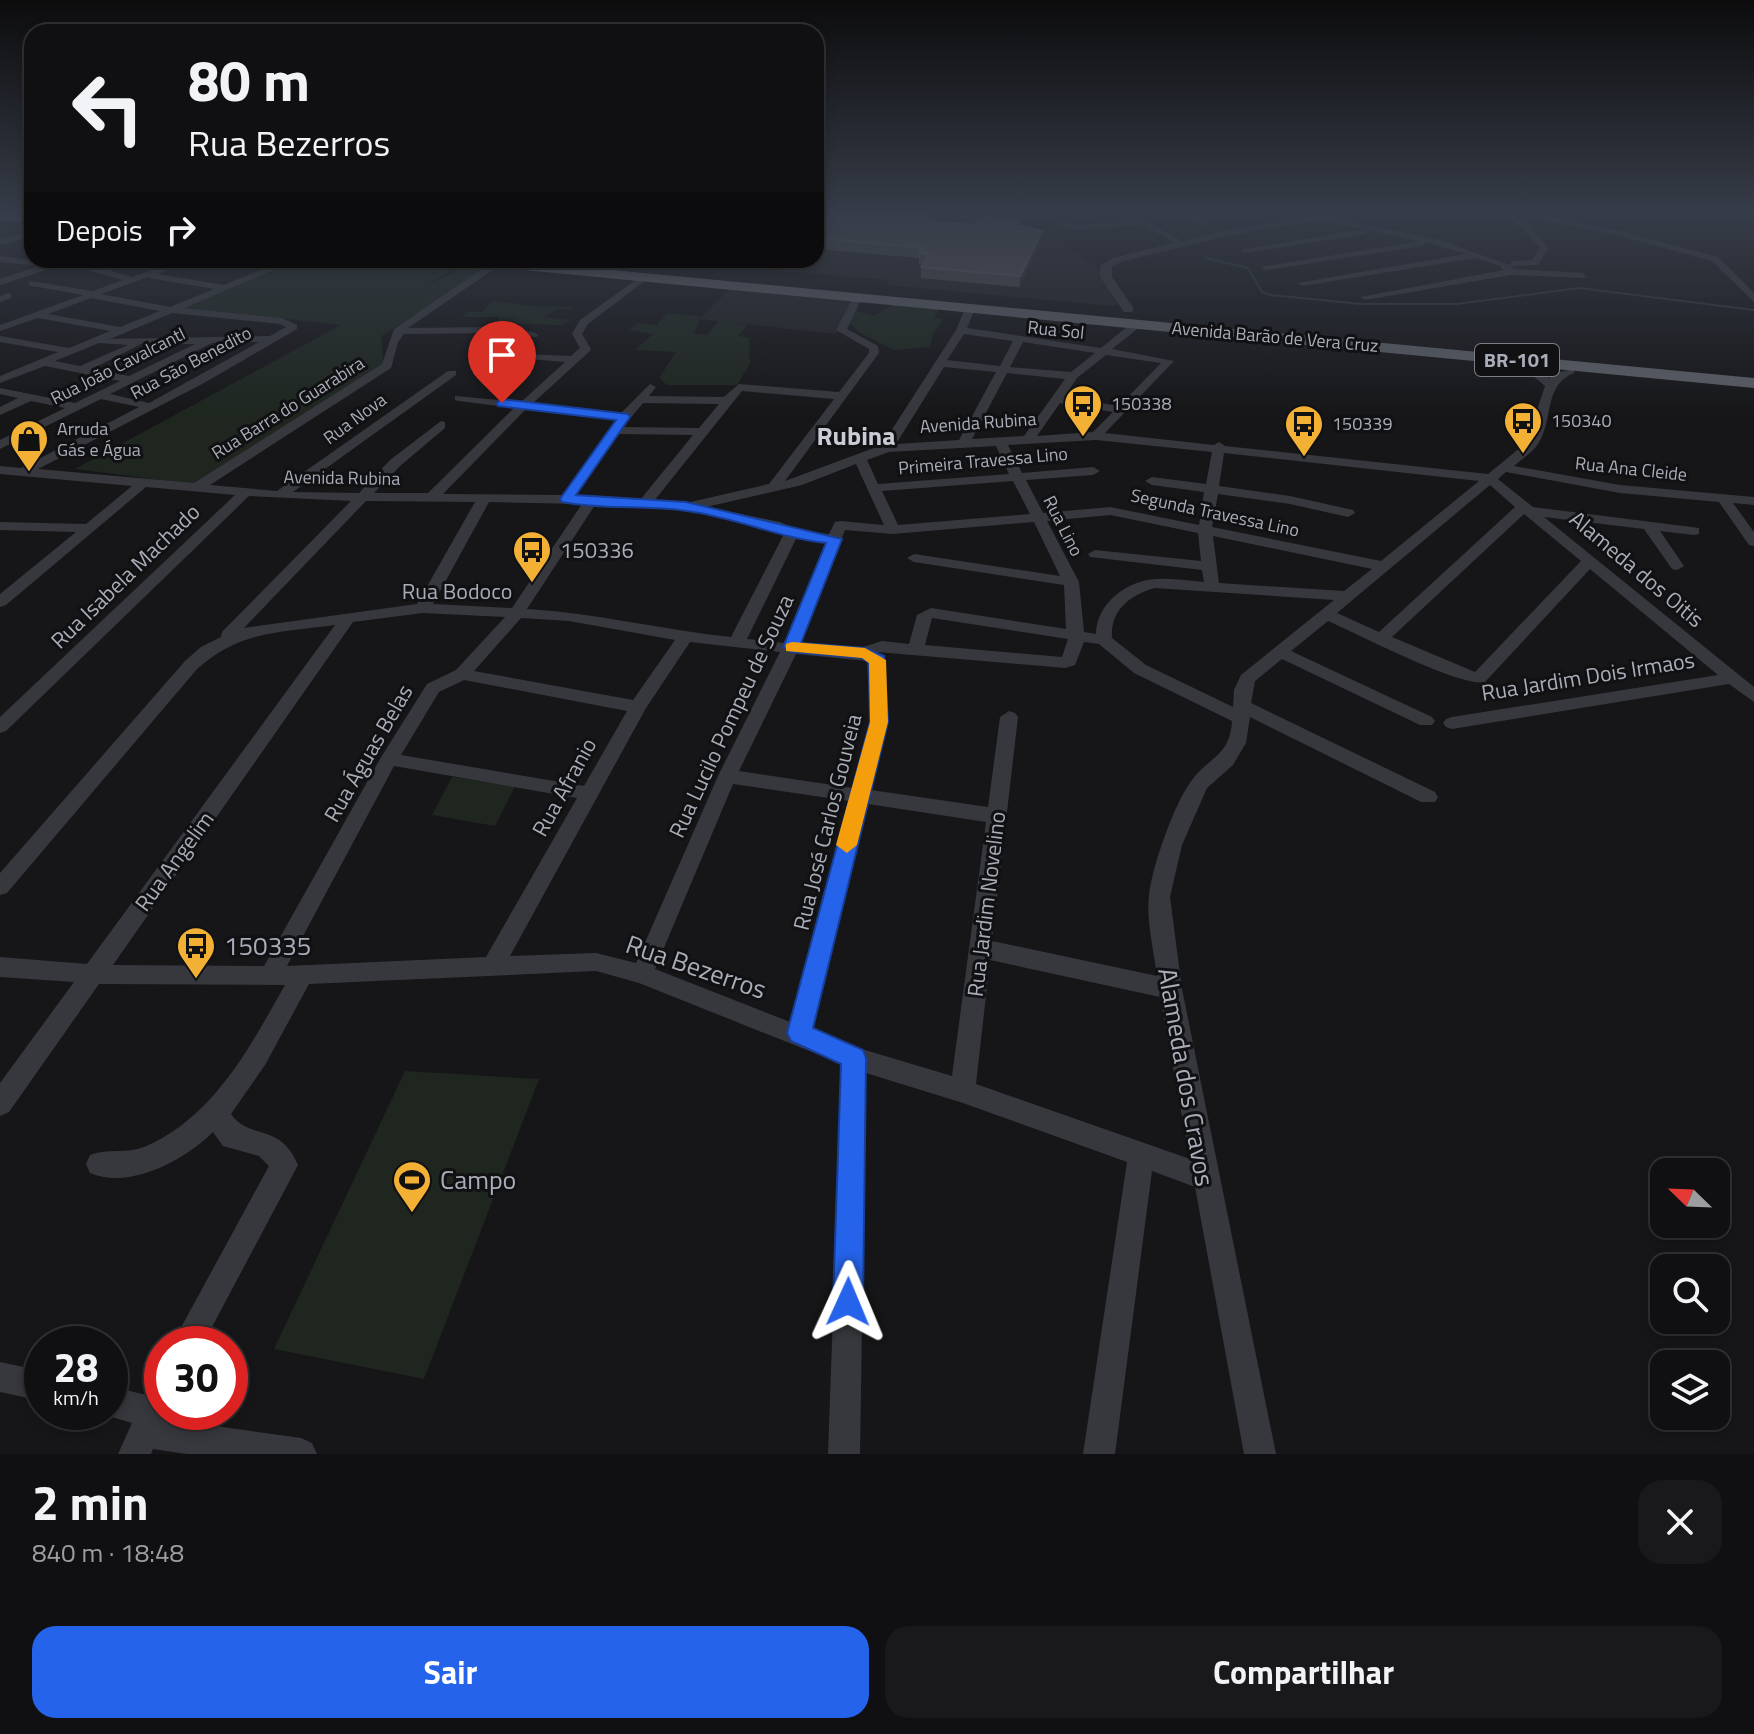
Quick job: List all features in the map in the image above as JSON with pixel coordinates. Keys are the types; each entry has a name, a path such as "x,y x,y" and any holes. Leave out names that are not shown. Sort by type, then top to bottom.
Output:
{"highway":[{"name":"Avenida Barão de Vera Cruz","path":"673,280 857,298 1128,309 1754,367"},
{"name":"Avenida Barão de Vera Cruz","path":"767,280 1137,324 1754,383"},
{"path":"1359,345 1530,368 1675,375"}],"street":[{"path":"0,328 132,280"},
{"path":"123,301 181,280 225,288"},
{"path":"3,377 244,280"},
{"name":"Rua Barra do Guarabira","path":"196,488 387,366 396,336 474,280"},
{"path":"432,497 522,405 575,360 586,347 577,334 580,327 640,280"},
{"path":"1108,280 1128,309"},
{"path":"1302,283 1323,280"},
{"path":"1431,280 1444,285"},
{"path":"1365,297 1471,280"},
{"path":"1735,280 1754,299"},
{"path":"32,283 171,310"},
{"path":"153,306 209,285"},
{"path":"772,489 876,350 841,330 857,298"},
{"path":"0,316 75,300"},
{"path":"887,448 961,330 982,305"},
{"name":"Rua São Benedito","path":"23,472 275,339 293,325 282,321 171,310"},
{"path":"36,314 121,330"},
{"path":"1030,437 1073,376 1137,324"},
{"path":"396,336 495,330 533,335"},
{"name":"Rua Sol","path":"961,330 1018,341 1169,361 1121,410"},
{"path":"396,336 466,342"},
{"path":"0,339 68,351"},
{"path":"92,342 275,339"},
{"name":"Rua João CavalcantI","path":"0,445 210,340"},
{"path":"80,370 145,341"},
{"path":"964,443 1018,341"},
{"path":"528,356 575,360"},
{"path":"43,362 133,380"},
{"path":"940,363 1073,376"},
{"path":"1530,368 1548,383 1558,374 1570,371"},
{"name":"Rua Nova","path":"280,495 452,373"},
{"name":"Alameda dos Cravos","path":"1260,1454 1170,989 1159,897 1172,845 1199,784 1226,760 1240,739 1247,679 1386,567 1489,478 1506,468 1541,431 1548,383"},
{"path":"645,503 736,389 744,386 842,396"},
{"path":"567,499 624,417 650,387"},
{"path":"0,391 78,407"},
{"path":"102,396 149,406"},
{"path":"0,411 30,397"},
{"path":"459,398 624,417"},
{"path":"639,399 725,401"},
{"path":"1057,399 1121,410"},
{"path":"1096,436 1121,410"},
{"path":"0,887 191,665 234,634 360,498 441,425"},
{"path":"615,430 701,432"},
{"name":"Avenida Rubina","path":"0,470 280,495 567,499 686,507 772,489 887,448 1030,437 1096,436 1219,446 1489,478"},
{"name":"Rua Lino","path":"999,440 1071,582 1076,635"},
{"path":"1212,589 1205,528 1219,446"},
{"path":"859,456 875,488 887,523 893,530"},
{"name":"Rua Ana Cleide","path":"1506,468 1620,489 1754,501"},
{"name":"Primeira Travessa Lino","path":"875,488 1093,471"},
{"name":"Alameda dos Oitis","path":"1489,478 1754,696"},
{"path":"1152,481 1290,500 1348,513"},
{"path":"0,602 142,484"},
{"name":"Rua Isabela Machado","path":"0,727 245,493"},
{"path":"1722,497 1754,542"},
{"path":"423,608 484,499"},
{"name":"Rua Águas Belas","path":"270,976 389,759 433,688 462,674 517,613 591,500"},
{"path":"686,507 835,539 840,525 893,530"},
{"path":"1382,638 1529,508 1694,531"},
{"name":"Segunda Travessa Lino","path":"893,530 1110,511 1386,567"},
{"path":"0,526 88,528"},
{"path":"1649,526 1677,566"},
{"path":"738,640 792,532"},
{"name":"Rua Lucilo Pompeu de Souza","path":"642,974 727,776 791,647 835,539"},
{"path":"1095,554 1208,566"},
{"path":"914,558 1071,582"},
{"path":"1326,614 1479,678 1591,559"},
{"path":"1104,640 1103,632 1112,605 1140,587 1168,583 1212,589 1349,596"},
{"name":"Rua Bodoco","path":"234,634 423,608 569,616 685,637 791,647"},
{"path":"916,650 925,615 931,613 1104,640 1140,669 1428,797"},
{"name":"Rua Angelim","path":"0,1104 348,618"},
{"path":"791,647 855,652 882,646 1065,663 1069,661 1076,635"},
{"name":"Rua Afranio","path":"493,965 587,793 638,707 685,637"},
{"name":"Rua José Carlos Gouveia","path":"799,1033 879,722 878,660 855,652"},
{"path":"1280,652 1426,721"},
{"path":"462,674 638,707"},
{"name":"Rua Jardim Dois Irmaos","path":"1452,723 1732,678"},
{"name":"Rua Jardim Novelino","path":"963,1091 1009,717"},
{"path":"389,759 587,793"},
{"path":"727,776 997,816"},
{"path":"980,948 1170,989"},
{"name":"Rua Bezerros","path":"0,967 93,974 270,976 596,962 642,974 799,1033 854,1058 963,1091 1204,1177"},
{"path":"99,1164 141,1161 188,1137 216,1114 236,1091 303,974"},
{"path":"844,1454 854,1058"},
{"path":"197,1326 269,1189 285,1165 267,1145 232,1137 216,1114"},
{"path":"1099,1454 1141,1154"},
{"path":"0,1377 24,1382"},
{"path":"183,1430 301,1454"}],"shaded area":[{"path":"246,280 434,280 408,294 437,280 471,280 381,336 383,365 198,485 75,469 341,325 179,307"},
{"path":"890,280 1105,280 1119,303 1113,306 887,285"},
{"path":"734,285 856,298 835,334 699,319"},
{"path":"493,301 572,307 568,310 559,308 544,317 571,320 561,325 498,323 498,317 461,317 469,311 482,312"},
{"path":"894,304 939,309 934,318 943,319 933,333 930,347 893,350 859,332 849,322 856,311 874,316"},
{"path":"667,313 701,316 694,334 707,335 719,321 748,325 738,336 749,338 750,363 737,385 667,385 659,378 676,352 635,350 653,334 629,330 638,323 657,325"},
{"path":"452,777 515,786 495,826 432,815"},
{"name":"Campo","path":"405,1071 539,1079 424,1379 274,1349"}],"waterway":[{"path":"1255,280 1262,292 1271,295 1361,304 1456,304 1579,288 1754,310"}],"slow traffic":[{"path":"792,647 865,654 878,660 879,722 847,845"}],"place":[{"name":"150338","path":"1083,438"},
{"name":"150340","path":"1523,455"},
{"name":"150339","path":"1304,458"},
{"name":"Arruda Gás e Água","path":"29,473"},
{"name":"150336","path":"532,584"},
{"name":"150335","path":"196,980"},
{"name":"Campo","path":"412,1214"}],"district":[{"name":"Rubina","path":"856,436"}],"route":[{"path":"502,403 624,417 567,499 686,507 775,525 800,536 835,539 791,647 865,654 878,660 879,722 799,1033 854,1058 848,1302"}]}
